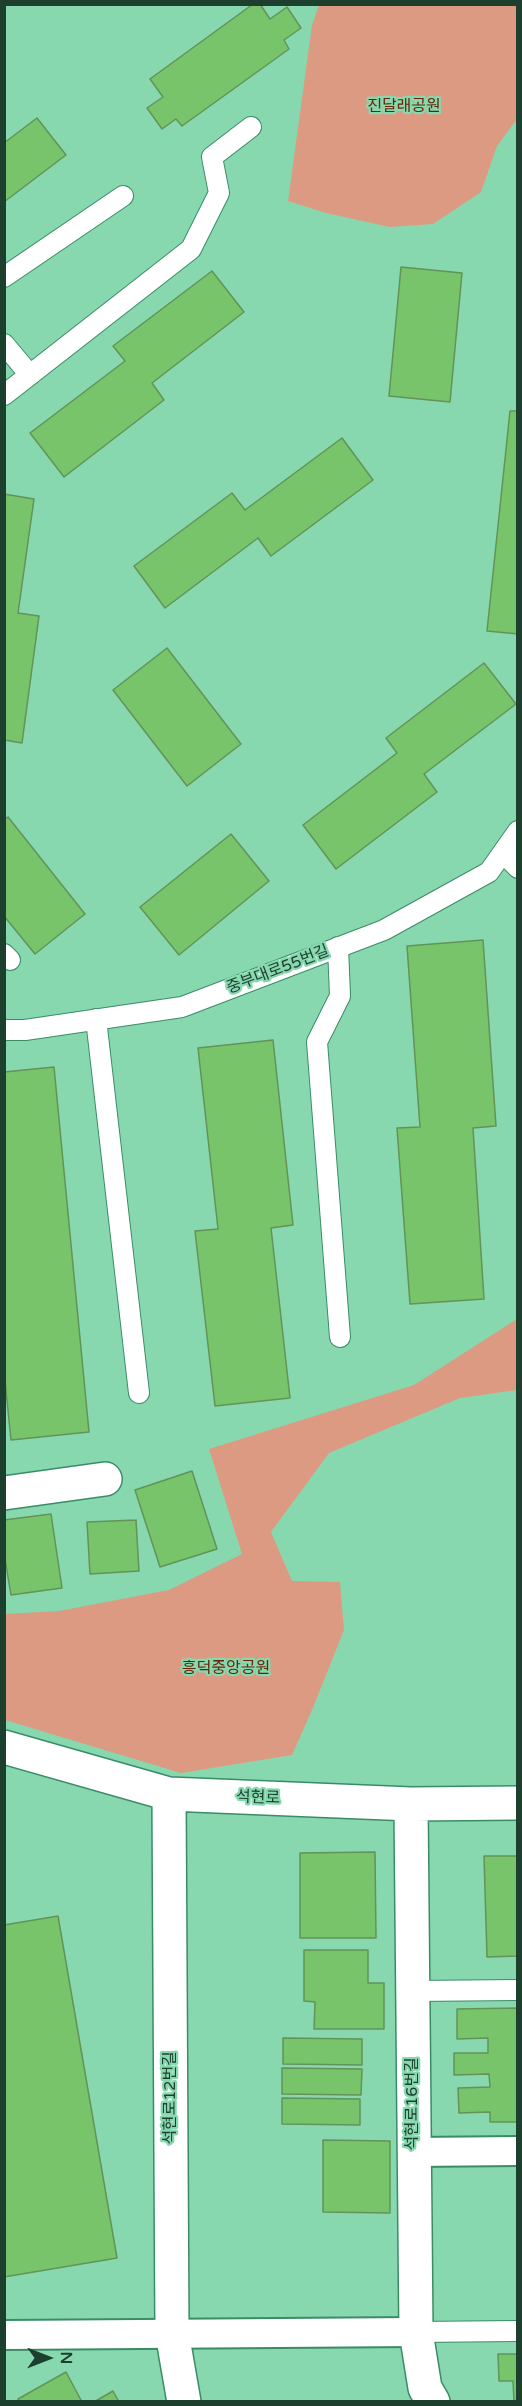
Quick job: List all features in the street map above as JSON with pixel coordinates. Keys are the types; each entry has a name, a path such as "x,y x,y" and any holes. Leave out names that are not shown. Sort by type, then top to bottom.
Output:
{"street":[{"path":"4,1493 105,1479"},
{"name":"석현로","path":"4,1747 169,1794 411,1804 518,1803"},
{"name":"석현로12번길","path":"169,1794 172,2333 184,2402"},
{"name":"석현로16번길","path":"411,1804 416,2332 426,2388 433,2402"},
{"path":"414,2152 518,2151"},
{"path":"4,2336 416,2332"}],"lane":[{"path":"4,395 191,249 219,193 212,157 251,127"},
{"path":"4,277 123,196"},
{"path":"4,344 30,375"},
{"name":"중부대로55번길","path":"4,1030 25,1030 182,1007 384,930 489,872 518,831"},
{"path":"503,852 518,868"},
{"path":"338,947 340,996 317,1042 340,1337"},
{"path":"96,1019 139,1393"},
{"path":"413,1991 518,1990"},
{"path":"416,2332 518,2331"}],"green space":[{"name":"진달래공원","path":"319,5 517,5 517,119 497,146 481,192 433,224 390,227 326,213 288,201 312,25"},
{"name":"흥덕중앙공원","path":"517,1319 517,1390 460,1398 329,1453 271,1532 292,1581 340,1582 344,1630 292,1755 181,1773 5,1720 5,1614 59,1611 169,1590 242,1554 209,1449 414,1385"}],"building":[{"path":"253,4 260,4 270,19 287,7 301,28 284,40 289,49 182,126 176,119 162,129 147,108 163,97 150,79"},
{"path":"37,118 66,155 4,202 4,143"},
{"path":"401,267 462,273 450,402 389,396"},
{"path":"212,271 244,312 152,383 164,400 64,477 30,433 125,361 113,346"},
{"path":"510,411 518,411 518,634 487,631"},
{"path":"342,438 373,480 271,556 258,538 165,608 134,566 232,493 245,510"},
{"path":"4,494 34,499 18,613 39,616 22,743 4,740"},
{"path":"167,648 241,744 187,786 113,690"},
{"path":"484,663 516,704 424,774 437,792 336,869 303,825 397,753 386,738"},
{"path":"8,817 85,914 35,954 4,916 4,820"},
{"path":"231,834 269,881 179,955 140,907"},
{"path":"483,940 496,1126 473,1128 484,1299 410,1304 397,1128 420,1127 407,946"},
{"path":"273,1040 293,1225 271,1228 290,1398 215,1406 195,1231 218,1229 198,1048"},
{"path":"54,1067 89,1432 11,1440 4,1371 4,1072"},
{"path":"192,1471 217,1549 160,1567 135,1490"},
{"path":"51,1514 62,1588 11,1595 4,1553 4,1520"},
{"path":"136,1520 139,1571 90,1574 87,1522"},
{"path":"375,1852 376,1938 300,1938 300,1853"},
{"path":"484,1856 518,1856 518,1956 487,1957"},
{"path":"58,1916 117,2258 4,2277 4,1925"},
{"path":"304,1950 368,1950 368,1983 384,1983 384,2029 314,2029 315,2002 304,2001"},
{"path":"518,2008 518,2122 490,2122 490,2112 459,2113 458,2088 490,2087 489,2074 454,2075 454,2053 488,2053 488,2038 457,2039 457,2009"},
{"path":"283,2038 362,2039 362,2065 283,2064"},
{"path":"282,2068 362,2069 361,2095 282,2094"},
{"path":"282,2098 360,2099 360,2125 282,2124"},
{"path":"323,2140 390,2141 390,2213 323,2212"},
{"path":"498,2354 518,2354 518,2402 514,2402 513,2381 499,2381"},
{"path":"66,2372 82,2402 19,2402 18,2399"},
{"path":"113,2391 119,2402 94,2402"}]}
